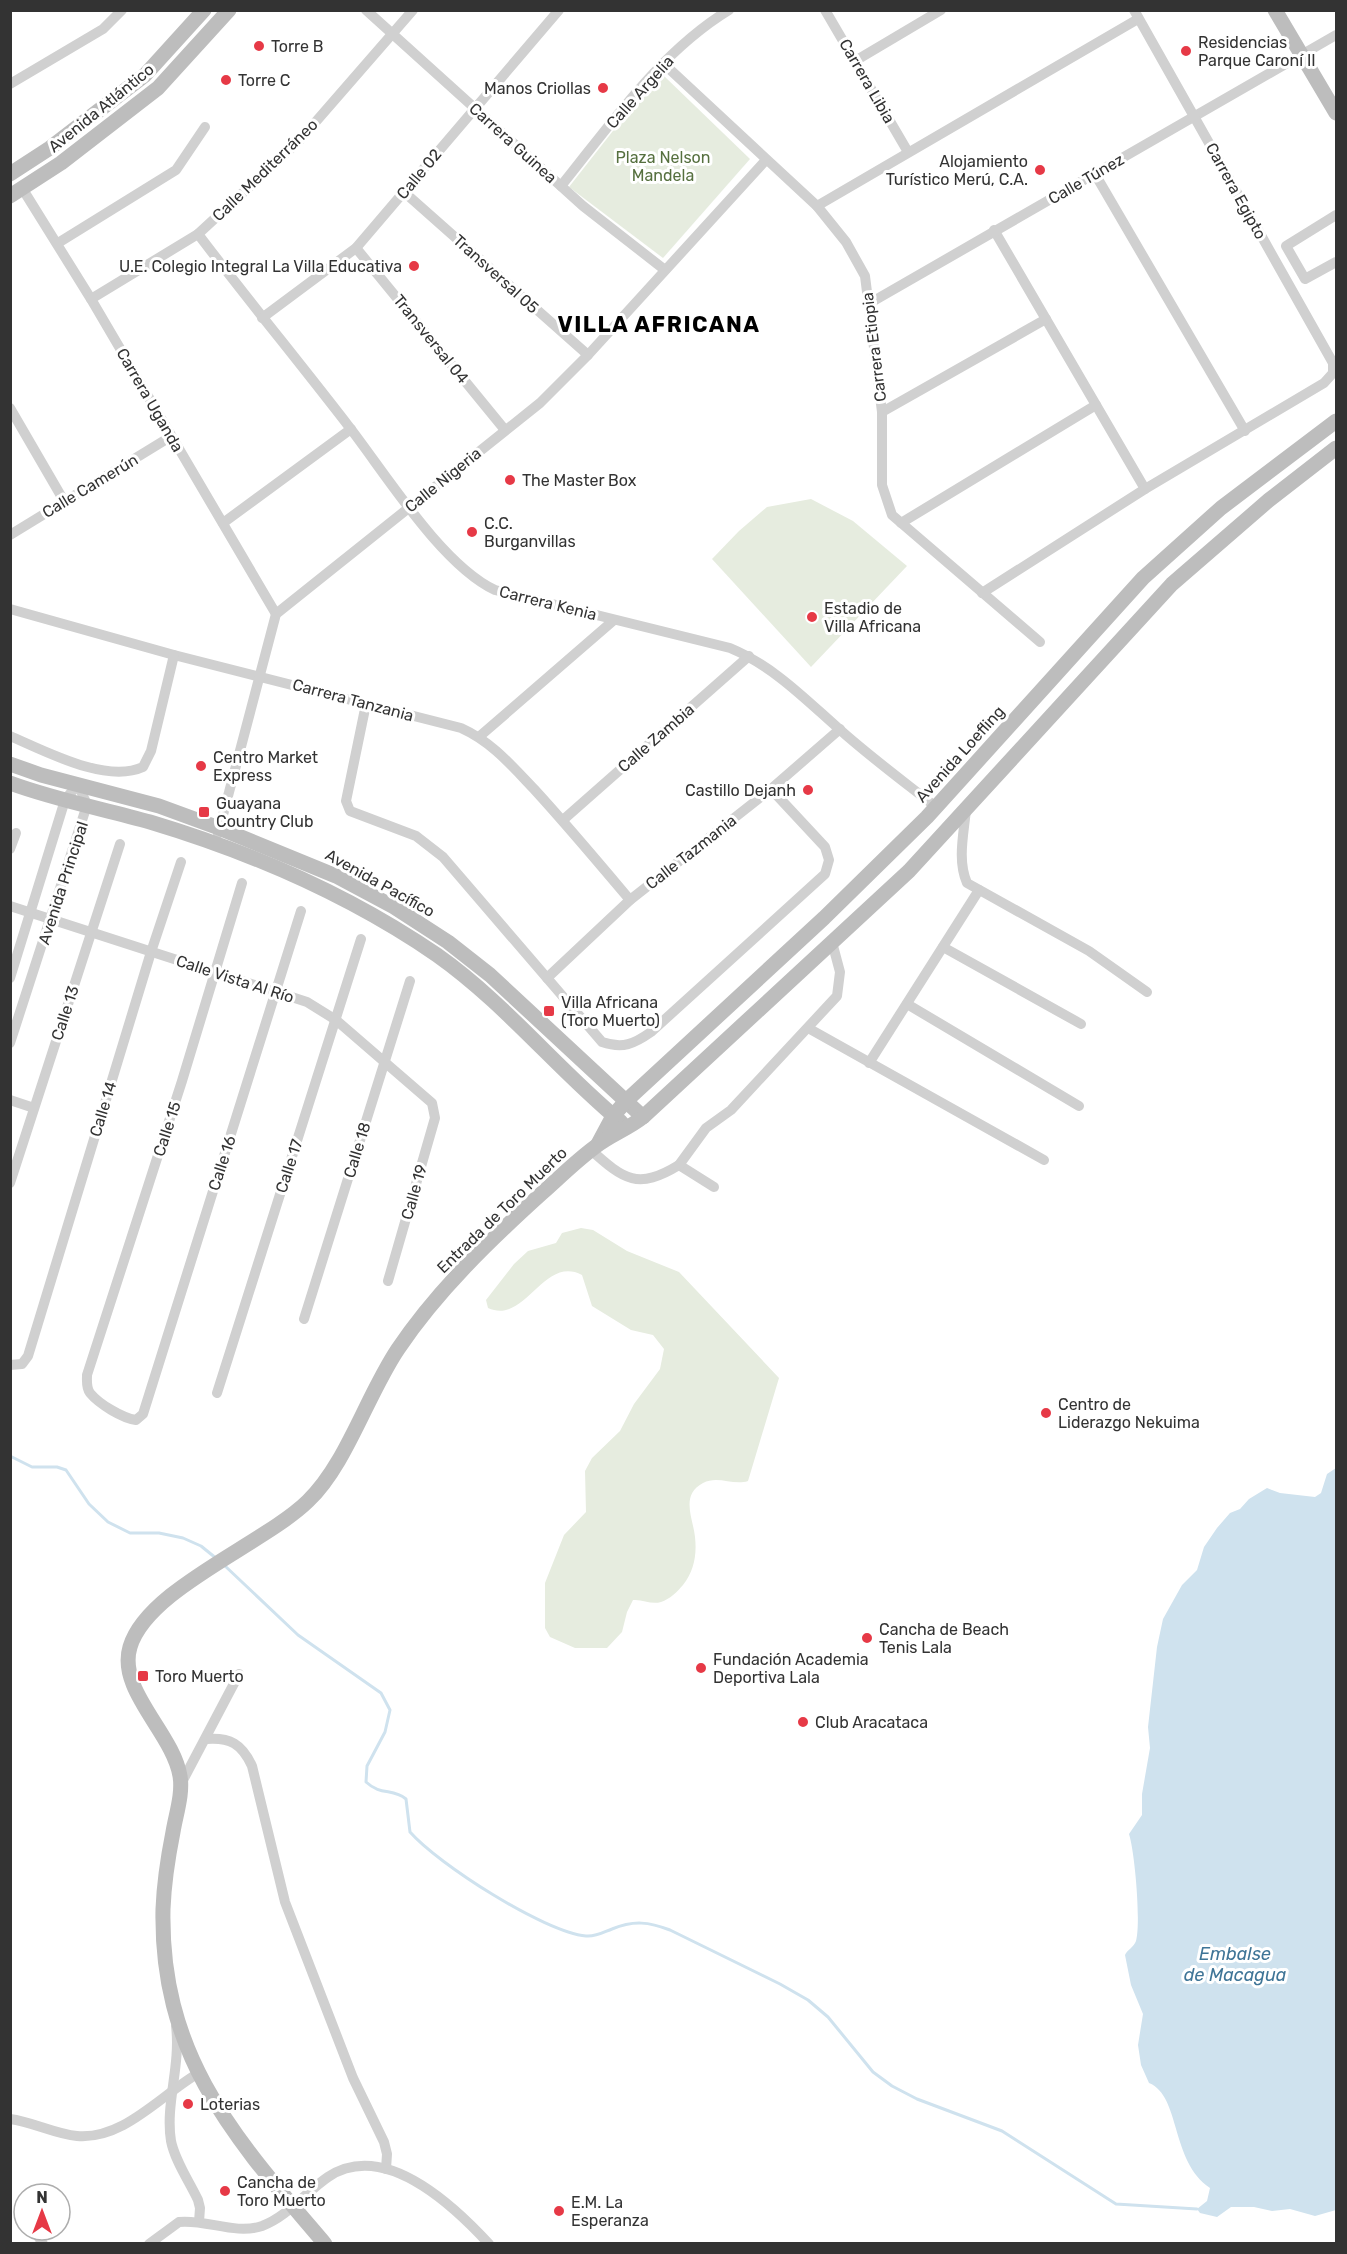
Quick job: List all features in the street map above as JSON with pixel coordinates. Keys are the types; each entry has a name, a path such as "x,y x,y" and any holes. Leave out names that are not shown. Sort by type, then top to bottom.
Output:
{"street":[{"path":"10,84 103,29 122,10"},
{"name":"Avenida Atlántico","path":"10,174 50,148 145,75 204,10"},
{"name":"Avenida Atlántico","path":"16,192 61,163 158,88 229,10"},
{"name":"Carrera Guinea","path":"366,10 561,186 665,270"},
{"name":"Calle Mediterráneo","path":"91,299 198,234 299,141 413,10"},
{"name":"Calle 02","path":"262,318 356,248 559,10"},
{"name":"Calle Argelia","path":"561,186 610,124 664,64 686,41 729,10"},
{"name":"Carrera Libia","path":"825,10 908,152"},
{"path":"855,61 941,10"},
{"path":"1275,10 1336,113"},
{"path":"816,206 1136,15"},
{"name":"Carrera Egipto","path":"1136,15 1333,363 1333,373 1324,383 1245,431"},
{"name":"Calle Túnez","path":"870,303 1336,35"},
{"name":"Carrera Etiopia","path":"664,64 765,161 816,206 846,242 865,276 870,303 876,382 882,412 882,485 892,515 1040,642"},
{"path":"57,243 176,170 205,127"},
{"name":"Calle Nigeria","path":"276,614 540,403 588,355 765,161"},
{"path":"982,593 1145,489 1245,431 1095,174"},
{"name":"Carrera Uganda","path":"16,192 57,243 276,614"},
{"name":"Transversal 05","path":"404,192 588,355"},
{"path":"1336,215 1286,246 1305,279 1336,262"},
{"path":"994,230 1145,489"},
{"name":"Carrera Kenia","path":"198,234 410,507 462,569 478,582 495,590 730,648 749,656 792,687 936,807"},
{"name":"Transversal 04","path":"356,248 505,430"},
{"path":"882,412 1046,319"},
{"path":"901,523 1096,405"},
{"path":"10,408 64,501"},
{"name":"Avenida Loefling","path":"614,1116 626,1101 824,918 936,807 1143,578 1221,508 1336,421"},
{"path":"223,523 351,429"},
{"name":"Calle Camerún","path":"10,535 171,437"},
{"path":"629,1128 643,1118 909,872 1172,584 1269,500 1336,448"},
{"name":"Carrera Tanzania","path":"10,609 174,655 260,675 461,728 480,736 495,747 563,820 630,900"},
{"path":"215,845 276,614"},
{"path":"480,736 614,620"},
{"path":"10,736 78,763 122,773 143,767 151,751 174,655"},
{"name":"Calle Zambia","path":"563,820 749,656"},
{"path":"366,704 346,801 350,811 416,836 443,857 602,1042 618,1047 634,1044 651,1032 825,874 829,860 825,847 771,789"},
{"name":"Calle Tazmania","path":"546,978 630,900 771,789 840,729"},
{"name":"Avenida Pacífico","path":"10,764 159,806 219,828 336,876 394,907 448,942 528,1009 643,1118"},
{"name":"Avenida Pacífico","path":"10,783 153,823 215,845 328,891 385,922 438,956 524,1028 629,1128"},
{"name":"Avenida Principal","path":"10,978 65,800 78,784 87,805 10,1043"},
{"path":"966,809 963,873 967,883 1089,951 1147,992"},
{"path":"10,849 16,832"},
{"name":"Calle 13","path":"10,1183 120,844"},
{"name":"Calle 14","path":"10,1365 22,1364 28,1356 151,952 181,862"},
{"name":"Calle 15","path":"143,1414 136,1420 127,1418 90,1394 86,1385 87,1375 242,883"},
{"path":"869,1062 979,890"},
{"name":"Calle Vista Al Río","path":"10,906 307,1002 336,1020 432,1103"},
{"name":"Calle 16","path":"143,1414 301,911"},
{"name":"Calle 17","path":"216,1393 361,939"},
{"path":"594,1147 610,1167 628,1178 657,1178 679,1165 706,1128 731,1110 837,996 840,972 832,942"},
{"path":"943,947 1081,1024"},
{"name":"Calle 18","path":"304,1319 410,981"},
{"path":"907,1004 1079,1106"},
{"path":"808,1028 1044,1160"},
{"path":"10,1100 34,1108"},
{"name":"Calle 19","path":"388,1281 435,1118 432,1103"},
{"name":"Entrada de Toro Muerto","path":"594,1147 614,1116"},
{"name":"Entrada de Toro Muerto","path":"181,1784 173,1752 131,1681 129,1652 136,1632 147,1618 210,1570 292,1515 312,1497 335,1466 382,1374 414,1328 489,1244 594,1147 629,1128"},
{"path":"679,1165 714,1187"},
{"path":"199,2223 198,2200 171,2143 173,2089 178,2052 164,1943 164,1892 181,1784 239,1674"},
{"path":"206,1739 232,1741 241,1747 252,1766 285,1902 353,2078 384,2142 387,2154 386,2169"},
{"path":"173,2001 181,2032 197,2074 238,2139 322,2242"},
{"path":"10,2120 77,2136 100,2135 119,2128 197,2074"},
{"path":"149,2244 179,2222 232,2228 263,2226 338,2172 361,2166 386,2169 405,2177 446,2202 489,2244"}],"green space":[{"name":"Plaza Nelson Mandela","path":"664,76 750,159 663,258 569,187 616,127"},
{"name":"Estadio de Villa Africana","path":"811,499 853,521 907,566 811,667 712,559 767,507"},
{"path":"581,1228 593,1230 627,1251 679,1272 779,1378 748,1481 709,1481 696,1488 692,1494 690,1507 696,1550 687,1580 673,1595 661,1602 633,1600 622,1632 607,1648 575,1648 550,1637 545,1628 545,1583 564,1535 586,1512 585,1471 592,1458 620,1431 634,1404 660,1369 664,1349 653,1335 631,1330 592,1306 582,1275 568,1271 556,1274 545,1281 513,1307 501,1311 488,1308 486,1300 514,1264 528,1251 556,1243 562,1233"}],"water":[{"name":"Embalse de Macagua","path":"1336,1468 1336,2210 1315,2216 1290,2209 1272,2211 1254,2207 1231,2207 1217,2217 1200,2213 1197,2209 1207,2201 1210,2188 1197,2176 1188,2162 1166,2101 1159,2090 1149,2083 1141,2065 1138,2045 1143,2014 1131,1985 1125,1955 1135,1943 1137,1932 1137,1888 1129,1834 1142,1815 1142,1794 1150,1748 1148,1727 1157,1647 1163,1619 1182,1585 1197,1570 1204,1547 1230,1513 1240,1509 1249,1499 1267,1488 1280,1493 1315,1497 1321,1493 1327,1474"}],"waterway":[{"path":"10,1456 32,1467 57,1467 66,1470 89,1504 108,1522 130,1533 159,1533 183,1538 201,1546 217,1559"},
{"path":"224,1565 298,1635 381,1693 390,1710 385,1732 367,1766 366,1782 377,1789 406,1799 410,1832 443,1861 467,1878 519,1910 568,1932 593,1936 627,1924 641,1923 670,1930 808,2000 828,2017 873,2072 892,2086 917,2099 1002,2131 1116,2204 1197,2209"}],"place":[{"name":"Torre B","path":"259,46"},
{"name":"Residencias Parque Caroní II","path":"1186,51"},
{"name":"Torre C","path":"226,80"},
{"name":"Manos Criollas","path":"603,88"},
{"name":"Alojamiento Turístico Merú, C.A.","path":"1040,170"},
{"name":"U.E. Colegio Integral La Villa Educativa","path":"414,266"},
{"name":"The Master Box","path":"510,480"},
{"name":"C.C. Burganvillas","path":"472,532"},
{"name":"Estadio de Villa Africana","path":"812,617"},
{"name":"Centro Market Express","path":"201,766"},
{"name":"Castillo Dejanh","path":"808,790"},
{"name":"Guayana Country Club","path":"204,812"},
{"name":"Villa Africana (Toro Muerto)","path":"549,1011"},
{"name":"Centro de Liderazgo Nekuima","path":"1046,1413"},
{"name":"Cancha de Beach Tenis Lala","path":"867,1638"},
{"name":"Fundación Academia Deportiva Lala","path":"701,1668"},
{"name":"Toro Muerto","path":"143,1676"},
{"name":"Club Aracataca","path":"803,1722"},
{"name":"Loterias","path":"188,2104"},
{"name":"Cancha de Toro Muerto","path":"225,2191"},
{"name":"E.M. La Esperanza","path":"559,2211"}],"district":[{"name":"VILLA AFRICANA","path":"659,324"}]}
